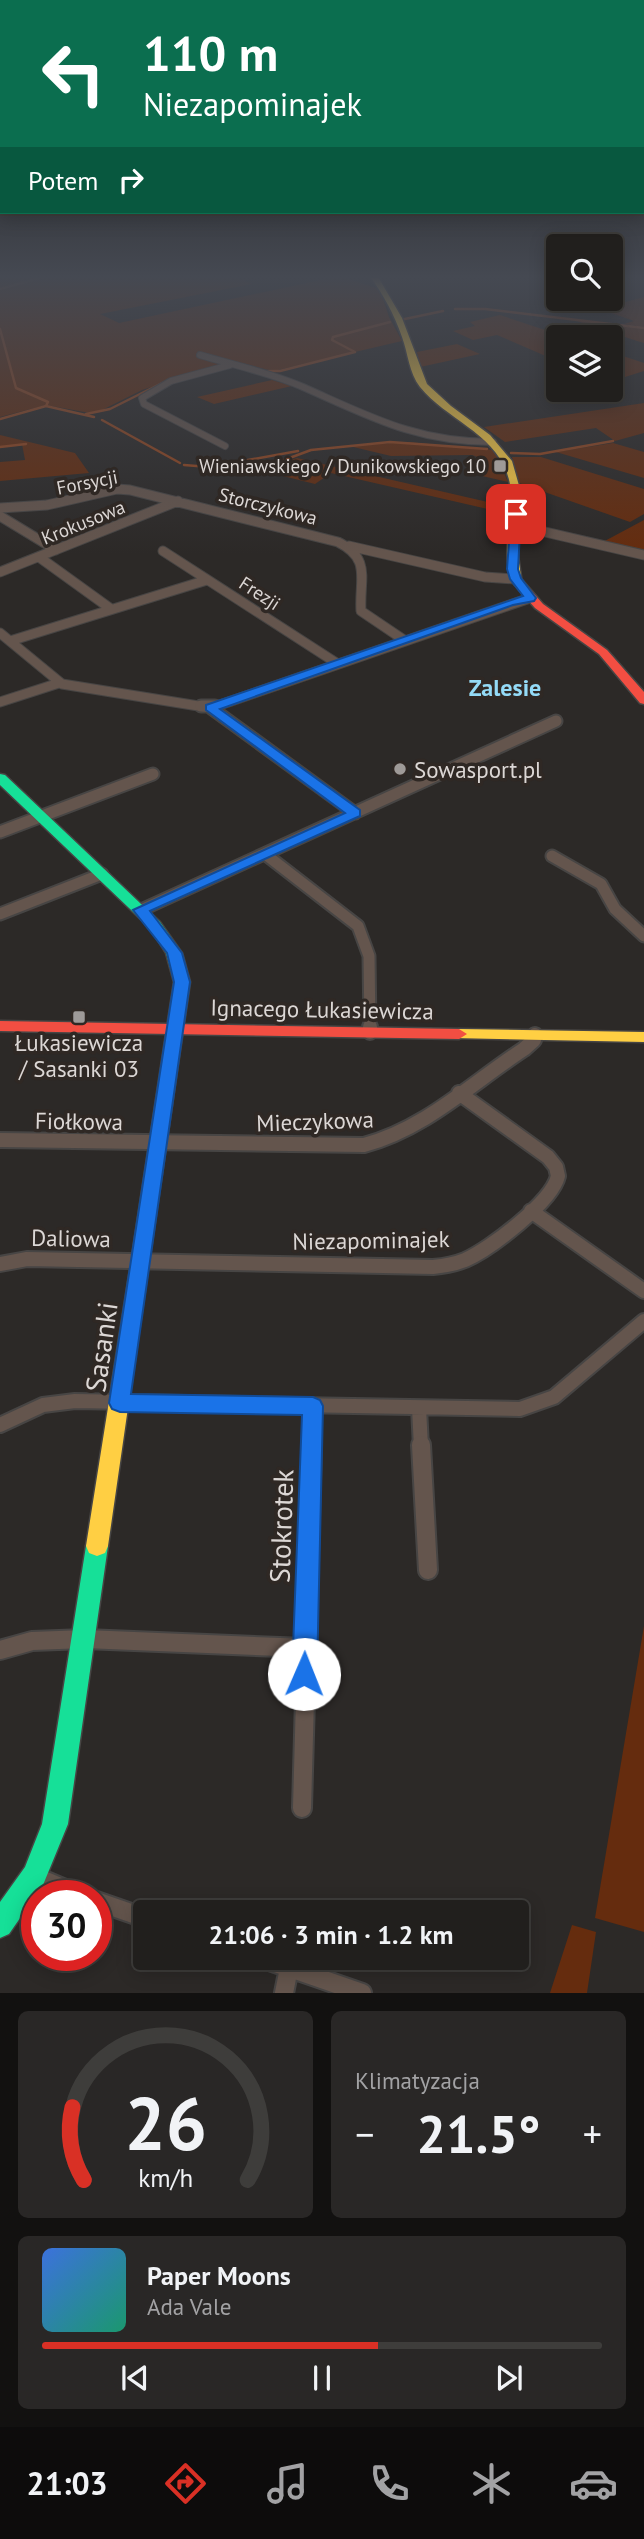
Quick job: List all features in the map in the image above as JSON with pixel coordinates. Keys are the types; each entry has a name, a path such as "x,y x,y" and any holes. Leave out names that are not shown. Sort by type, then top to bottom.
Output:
{"street":[{"path":"220,368 165,384 147,392 142,398 144,404 225,446"},
{"path":"240,368 301,386 355,412 407,431 456,442 493,442"},
{"path":"416,368 421,381 439,400 493,442 504,455 514,478 517,498 512,556 515,579 530,598 623,670 644,700"},
{"name":"Forsycji","path":"0,508 47,505 124,489 178,501"},
{"name":"Storczykowa","path":"178,501 349,546 485,577 515,579"},
{"name":"Krokusowa","path":"0,572 178,501"},
{"path":"0,516 56,550"},
{"path":"515,525 644,555"},
{"path":"2,530 17,528"},
{"path":"349,546 362,561 361,611 366,617 404,640"},
{"name":"Frezji","path":"163,551 338,664"},
{"path":"38,557 111,609"},
{"path":"10,641 207,580"},
{"path":"211,708 530,598"},
{"path":"0,633 59,683"},
{"path":"0,702 59,683 211,708 355,813"},
{"path":"141,910 556,721"},
{"path":"0,832 153,774"},
{"name":"Sasanki","path":"0,778 141,910 163,935 179,962 182,982 55,1824 34,1876 0,1925"},
{"path":"265,854 358,926 369,956 370,1032"},
{"path":"552,856 601,884 615,909 644,936"},
{"path":"0,914 102,874"},
{"name":"Ignacego Łukasiewicza","path":"0,1026 644,1037"},
{"name":"Mieczykowa","path":"158,1143 380,1142 404,1132 524,1049 534,1040 534,1035"},
{"path":"459,1093 556,1164 559,1177 557,1184 531,1211 644,1291"},
{"name":"Fiołkowa","path":"0,1140 158,1143"},
{"name":"Niezapominajek","path":"141,1263 447,1266 474,1255 531,1211"},
{"name":"Daliowa","path":"0,1264 27,1259 141,1263"},
{"path":"0,1425 29,1410 59,1402 520,1409 538,1405 572,1384 644,1321"},
{"name":"Stokrotek","path":"302,1808 313,1406"},
{"path":"419,1409 428,1570"},
{"path":"0,1650 32,1641 85,1639 305,1648"},
{"path":"34,1876 43,1880"},
{"path":"112,1907 133,1915"},
{"path":"284,1993 289,1970"},
{"path":"295,1970 362,1993"}],"shaded area":[{"path":"0,368 209,368 142,390 100,411 90,413 46,405 0,417"},
{"path":"623,368 644,368 644,371 625,377"},
{"path":"272,380 292,386 214,404 197,397"},
{"path":"644,403 644,433 615,441 596,428 505,442 484,427"},
{"path":"0,435 75,453 89,473 0,481 0,462 25,460 22,444 0,447"},
{"path":"408,442 494,450 508,482 465,472 483,459 472,455 391,456 349,446"},
{"path":"613,443 644,452 644,478 556,452"},
{"path":"512,457 541,457 644,489 644,514 630,522 519,483"},
{"path":"297,458 505,506 505,513 331,473 315,484 259,470"},
{"path":"644,520 644,554 601,543"},
{"path":"644,1626 644,1932 595,1918"},
{"path":"572,1925 596,1932 587,1993 550,1993"}],"waterway":[{"path":"11,368 16,388 48,402 46,406"},
{"path":"265,371 292,368"},
{"path":"86,414 110,409 162,383"},
{"path":"0,419 46,406"},
{"path":"46,406 94,417"},
{"path":"102,420 180,463"},
{"path":"511,453 540,454 613,441"},
{"path":"268,466 311,450 390,442 487,449"},
{"path":"0,447 26,444"},
{"path":"184,465 209,467 298,451"}],"traffic: fast":[{"path":"0,778 155,925 174,953 182,982 139,1269"},
{"path":"0,1925 34,1876 55,1824 97,1546"}],"traffic: slow":[{"path":"416,368 421,382 435,398 487,437 507,461 515,489 512,556 518,582"},
{"path":"459,1034 644,1037"},
{"path":"97,1546 139,1269"}],"traffic: jam":[{"path":"518,582 539,606 603,652 644,700"},
{"path":"0,1026 459,1034"}],"place":[{"name":"Wieniawskiego / Dunikowskiego 10","path":"500,466"},
{"name":"Sowasport.pl","path":"400,769"},
{"name":"Łukasiewicza / Sasanki 03","path":"79,1017"}],"district":[{"name":"Zalesie","path":"505,687"}],"route":[{"path":"304,1674 313,1406 120,1403 182,982 179,962 169,944 141,910 355,813 211,708 530,598 515,579 513,569 516,514"}]}
